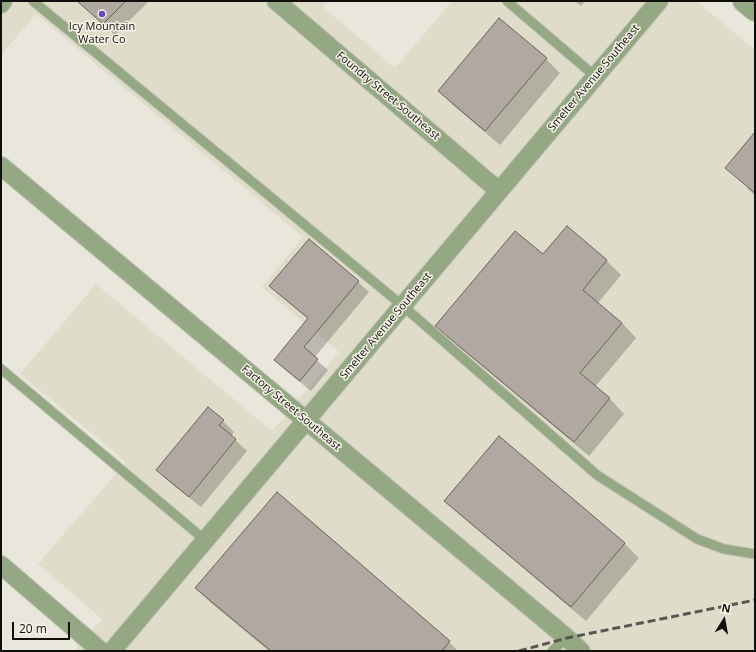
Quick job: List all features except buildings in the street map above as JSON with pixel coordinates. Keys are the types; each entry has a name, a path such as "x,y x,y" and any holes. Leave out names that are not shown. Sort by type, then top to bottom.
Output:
{"street":[{"name":"Foundry Street Southeast","path":"276,1 500,191"},
{"name":"Smelter Avenue Southeast","path":"112,651 659,1"},
{"path":"744,1 755,10"},
{"name":"Factory Street Southeast","path":"1,166 581,651"},
{"path":"1,565 101,651"}],"lane":[{"path":"33,1 403,306 597,475 697,539 724,549 755,554"},
{"path":"507,1 596,76"},
{"path":"1,369 205,540"},
{"path":"552,651 567,638"}],"shaded area":[{"path":"1,1 328,1 323,7 395,68 452,1 696,1 755,50 755,651 74,651 102,619 38,564 126,462 20,374 96,284 272,431 339,352 262,287 303,237 36,14 1,55"}],"railway":[{"path":"519,651 567,638 755,600"}],"place":[{"name":"Icy Mountain Water Co","path":"102,14"}]}
